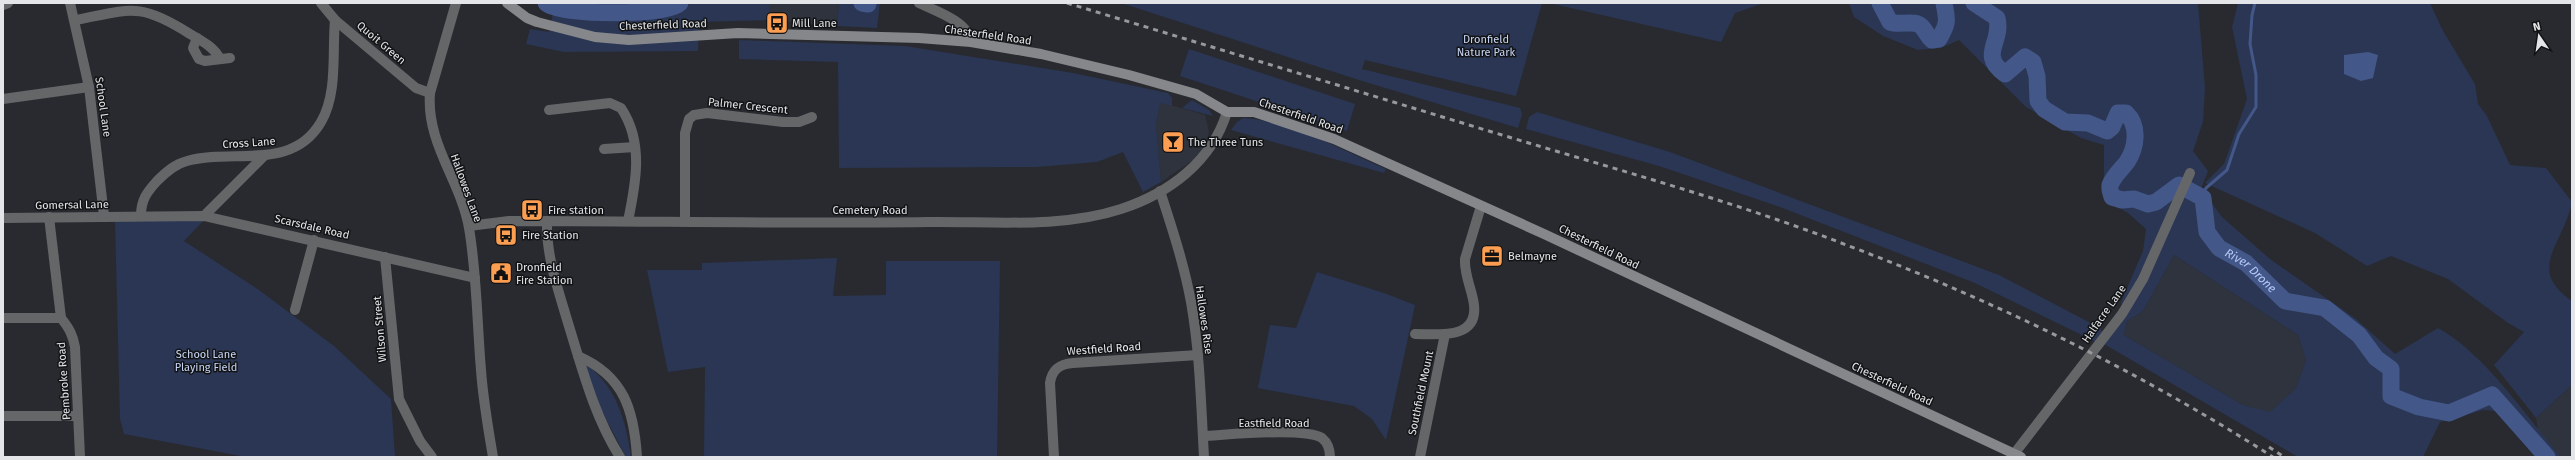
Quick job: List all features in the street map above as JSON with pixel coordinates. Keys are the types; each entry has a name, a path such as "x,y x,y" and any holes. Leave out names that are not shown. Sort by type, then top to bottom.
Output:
{"main road":[{"name":"Chesterfield Road","path":"507,3 527,18 538,22 595,37 629,40 745,33 919,38 972,42 1041,54 1129,75 1196,94 1227,112 1254,112 1317,133 1481,206 2017,456"}],"street":[{"path":"3,4 8,3"},
{"name":"School Lane","path":"70,3 76,20 89,87 104,216"},
{"name":"Quoit Green","path":"321,3 335,20 416,88 430,93"},
{"name":"Hallowes Lane","path":"456,3 430,93 429,106 436,140 469,226 475,278 481,370 492,457"},
{"path":"919,3 963,26 970,35 972,42"},
{"path":"76,20 118,12 148,11 170,21 197,38 225,59 205,61 199,59 193,48 197,38"},
{"name":"Cross Lane","path":"141,216 142,200 146,194 169,169 177,165 202,158 264,156 293,149 308,138 321,123 331,94 335,20"},
{"path":"3,99 89,87"},
{"path":"549,110 610,102 616,104 625,114 635,147 636,180 628,221"},
{"name":"Cemetery Road","path":"469,226 509,221 846,223 1079,219 1123,208 1160,191 1189,172 1206,154 1218,136 1227,112"},
{"name":"Palmer Crescent","path":"685,222 685,133 689,119 694,114 707,113 783,122 799,122 812,117"},
{"path":"604,149 635,147"},
{"path":"204,216 264,156"},
{"name":"Halfacre Lane","path":"2017,456 2122,314 2143,279 2189,176"},
{"name":"Hallowes Rise","path":"1160,191 1184,268 1198,355 1204,457"},
{"path":"1415,334 1457,334 1464,330 1474,314 1474,304 1464,266 1481,206"},
{"name":"Gomersal Lane","path":"3,218 141,216"},
{"name":"Scarsdale Road","path":"141,216 204,216 475,278"},
{"path":"3,318 61,318 49,217"},
{"path":"547,221 552,268 578,356 590,394 620,457"},
{"path":"294,310 314,240"},
{"name":"Wilson Street","path":"385,257 399,398 420,441 432,457"},
{"name":"Pembroke Road","path":"61,318 73,336 80,457"},
{"name":"Southfield Mount","path":"1420,457 1445,334"},
{"name":"Westfield Road","path":"1054,457 1050,383 1051,375 1059,366 1073,362 1198,355"},
{"path":"578,356 601,368 625,397 629,408 637,457"},
{"path":"3,416 78,416"},
{"name":"Eastfield Road","path":"1203,436 1308,434 1324,439 1328,444 1330,457"}],"shaded area":[{"path":"770,3 839,3 837,26 769,20"},
{"path":"2368,52 2378,55 2373,78 2361,81 2344,74 2344,55"},
{"path":"1160,102 1205,115 1209,132 1202,154 1161,182 1156,125"},
{"path":"2174,255 2298,335 2306,360 2296,388 2270,413 2243,405 2124,335 2127,321 2143,311"},
{"path":"2572,385 2572,457 2561,457 2538,430 2536,418"}],"green space":[{"path":"555,3 577,6 578,3 770,3 769,20 699,22 698,51 564,52 526,44 530,29 549,32"},
{"path":"839,3 880,3 877,28 837,26"},
{"name":"Dronfield Nature Park","path":"1121,3 1542,3 1516,96 1365,60 1362,69 1520,108 1522,114 1518,128 1359,80"},
{"path":"1549,3 1764,3 1735,13 1721,42"},
{"path":"1849,3 2198,3 2205,88 2203,122 2193,151 2208,171 2201,189 2222,217 2270,259 2356,319 2395,354 2438,328 2455,339 2472,353 2504,386 2561,457 2535,457 2496,411 2483,410 2440,422 2423,457 2298,457 2104,344 2126,317 2121,302 2143,251 2146,229 2128,213 2104,199 2104,145 2081,138 2026,107 1959,40 1941,48 1918,50 1883,36 1854,17","holes":["2174,255 2298,335 2306,360 2296,388 2270,412 2243,405 2124,335 2127,321 2143,311"]},
{"path":"2238,3 2430,3 2442,29 2475,84 2478,104 2487,116 2510,165 2546,168 2572,202 2568,217 2551,255 2549,267 2551,278 2558,289 2572,301 2572,385 2536,418 2494,365 2524,332 2508,323 2448,279 2391,256 2367,266 2315,233 2205,183 2224,164 2247,99 2232,27"},
{"path":"739,40 905,46 1073,73 1168,93 1172,98 1172,106 1160,103 1156,125 1161,182 1143,192 1123,152 1097,162 1036,167 839,168 838,62 739,59"},
{"path":"1189,49 1355,104 1347,131 1180,76"},
{"path":"1192,100 1209,110 1213,116 1182,108"},
{"path":"1537,112 1670,152 1999,275 2100,328 2102,331 2096,342 1975,283 1780,207 1659,166 1526,129 1529,117"},
{"path":"1243,118 1278,124 1297,130 1386,169 1384,173 1231,130 1237,122"},
{"name":"School Lane Playing Field","path":"204,220 184,241 259,290 334,346 391,399 395,457 246,457 124,434 120,419 115,221"},
{"path":"837,258 833,296 886,295 886,261 1000,261 997,457 704,457 705,367 668,372 647,270 702,270 702,263"},
{"path":"1317,272 1384,293 1415,305 1386,440 1372,419 1354,406 1258,388 1270,325 1296,328"},
{"path":"588,366 598,375 613,395 623,419 631,457 626,457 598,404 586,367"}],"waterway":[{"name":"River Drone","path":"546,3 555,7 571,10 613,13 656,10 671,7 680,3"},
{"name":"River Drone","path":"862,3 868,4"},
{"name":"River Drone","path":"1880,3 1890,22 1915,23 1919,25 1932,40 1939,39 1946,25 1944,3"},
{"name":"River Drone","path":"1974,3 1997,18 1998,27 1992,54 1993,60 1997,67 2005,74 2025,57 2033,62 2037,76 2038,101 2044,109 2065,122 2088,123 2107,131 2112,127 2118,113 2126,113 2130,118 2135,130 2135,143 2127,162 2110,185 2112,197 2122,200 2134,199 2148,204 2156,202 2179,185 2203,198 2207,232 2219,248 2246,263 2285,301 2325,308 2359,335 2376,358 2391,369 2391,396 2419,407 2449,413 2492,395 2547,457"},
{"path":"2201,197 2206,188 2227,170 2239,134 2256,107 2256,75 2250,44 2252,15 2255,3"}],"railway":[{"path":"1067,3 1677,187 1763,215 1849,246 1959,291 2067,341 2171,396 2273,457"},
{"path":"2269,447 2284,457"}],"place":[{"name":"Mill Lane","path":"777,23"},
{"name":"The Three Tuns","path":"1173,142"},
{"name":"Fire station","path":"532,210"},
{"name":"Fire Station","path":"506,235"},
{"name":"Belmayne","path":"1492,256"},
{"name":"Dronfield Fire Station","path":"501,273"}]}
